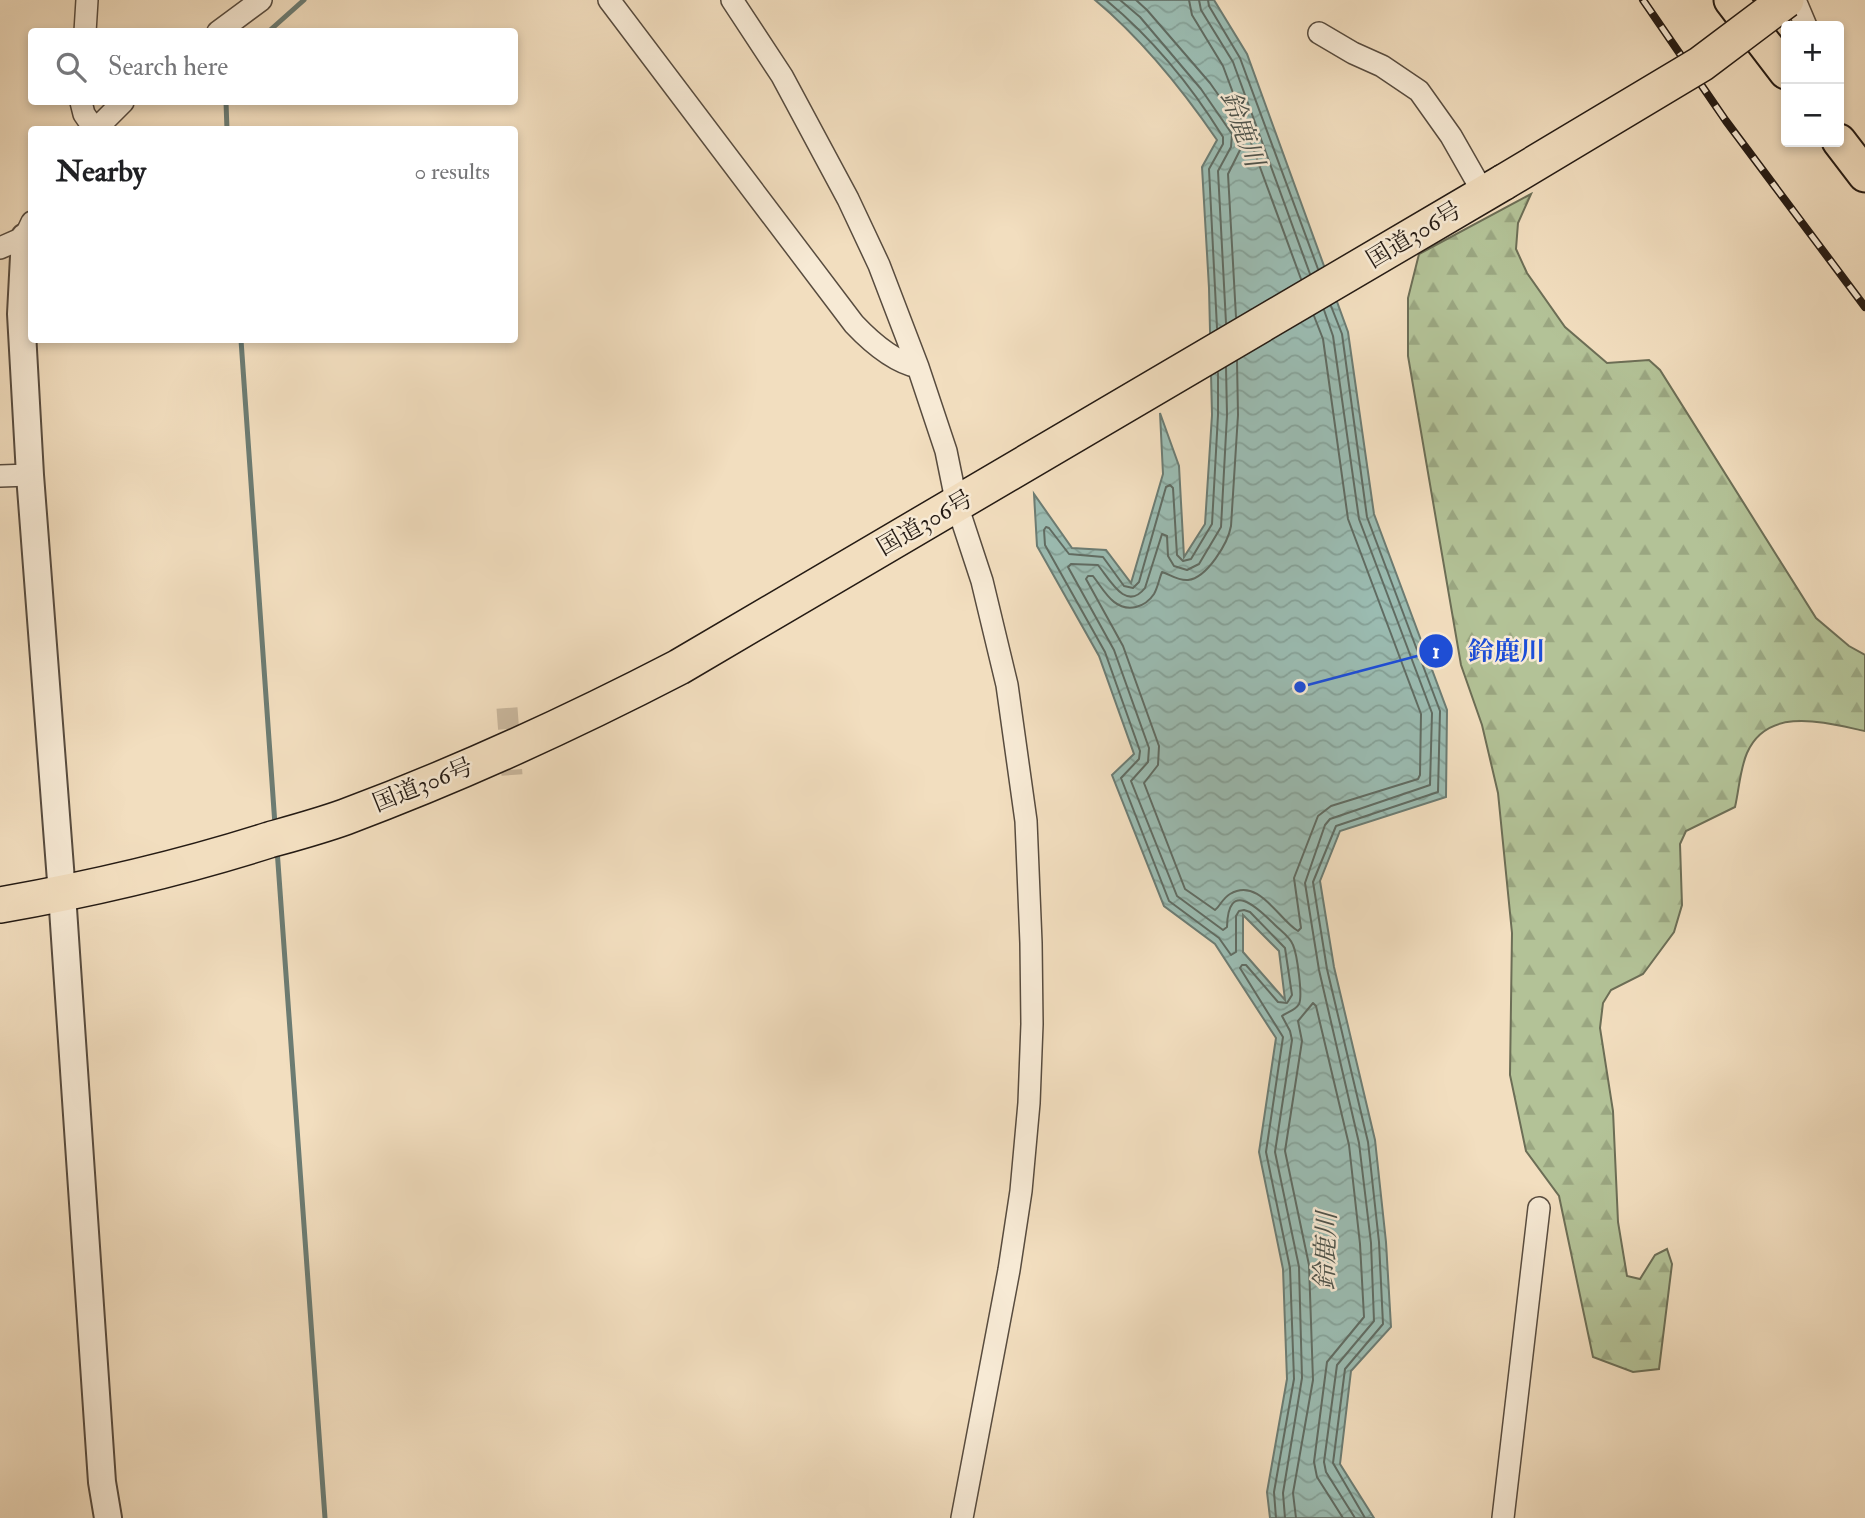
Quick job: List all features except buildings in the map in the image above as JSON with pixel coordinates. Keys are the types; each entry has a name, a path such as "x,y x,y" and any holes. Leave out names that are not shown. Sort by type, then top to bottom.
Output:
{"highway":[{"name":"国道306号","path":"0,905 62,894 212,858 342,818 504,752 619,698 679,667 1486,193 1701,64 1786,0"}],"main road":[{"path":"1731,0 1781,65"},
{"path":"1844,147 1865,175"}],"street":[{"path":"85,28 87,0"},
{"path":"223,28 261,0"},
{"path":"609,0 854,324 867,338 904,364 918,366"},
{"path":"732,0 782,76 848,199 879,265 965,500 1007,685 1026,821 1032,1010 1029,1103 1021,1191 1009,1269 962,1518"},
{"path":"1795,0 1804,21"},
{"path":"1319,33 1382,65 1419,91 1486,193"},
{"path":"82,105 92,126"},
{"path":"99,126 120,105"},
{"path":"0,248 28,229"},
{"path":"28,229 21,314 30,475 102,1482 108,1518"},
{"path":"0,476 30,475"},
{"path":"1503,1518 1539,1208"}],"green space":[{"path":"1531,194 1518,223 1516,249 1527,273 1565,327 1607,363 1649,360 1660,370 1816,618 1849,646 1865,655 1865,731 1833,724 1799,721 1769,728 1756,738 1745,759 1735,807 1686,831 1680,844 1682,905 1674,932 1643,974 1611,990 1603,1003 1600,1028 1613,1111 1618,1222 1627,1276 1640,1279 1655,1255 1667,1249 1672,1264 1659,1369 1633,1372 1593,1357 1559,1196 1526,1151 1510,1075 1512,933 1498,793 1482,725 1461,665 1408,356 1408,298 1419,254"}],"water":[{"path":"1095,0 1214,0 1247,54 1348,332 1374,514 1447,710 1446,797 1340,831 1320,881 1334,967 1375,1140 1386,1242 1391,1327 1351,1371 1340,1464 1374,1518 1270,1518 1267,1492 1287,1379 1283,1269 1259,1152 1276,1038 1215,944 1164,906 1112,775 1134,754 1099,656 1037,546 1034,494 1072,548 1106,550 1131,583 1163,474 1160,413 1179,466 1184,557 1205,524 1212,415 1209,288 1202,167 1217,140 1161,66 1113,15","holes":["1243,915 1279,951 1285,1000 1243,952"]}],"waterway":[{"path":"272,28 304,0"},
{"path":"226,105 227,126"},
{"path":"241,343 275,825"},
{"path":"277,849 325,1518"}],"tunnel":[{"path":"507,708 512,775"}],"railway":[{"path":"1643,0 1726,121 1865,307"}],"place":[{"name":"鈴鹿川","path":"1300,687"}]}
